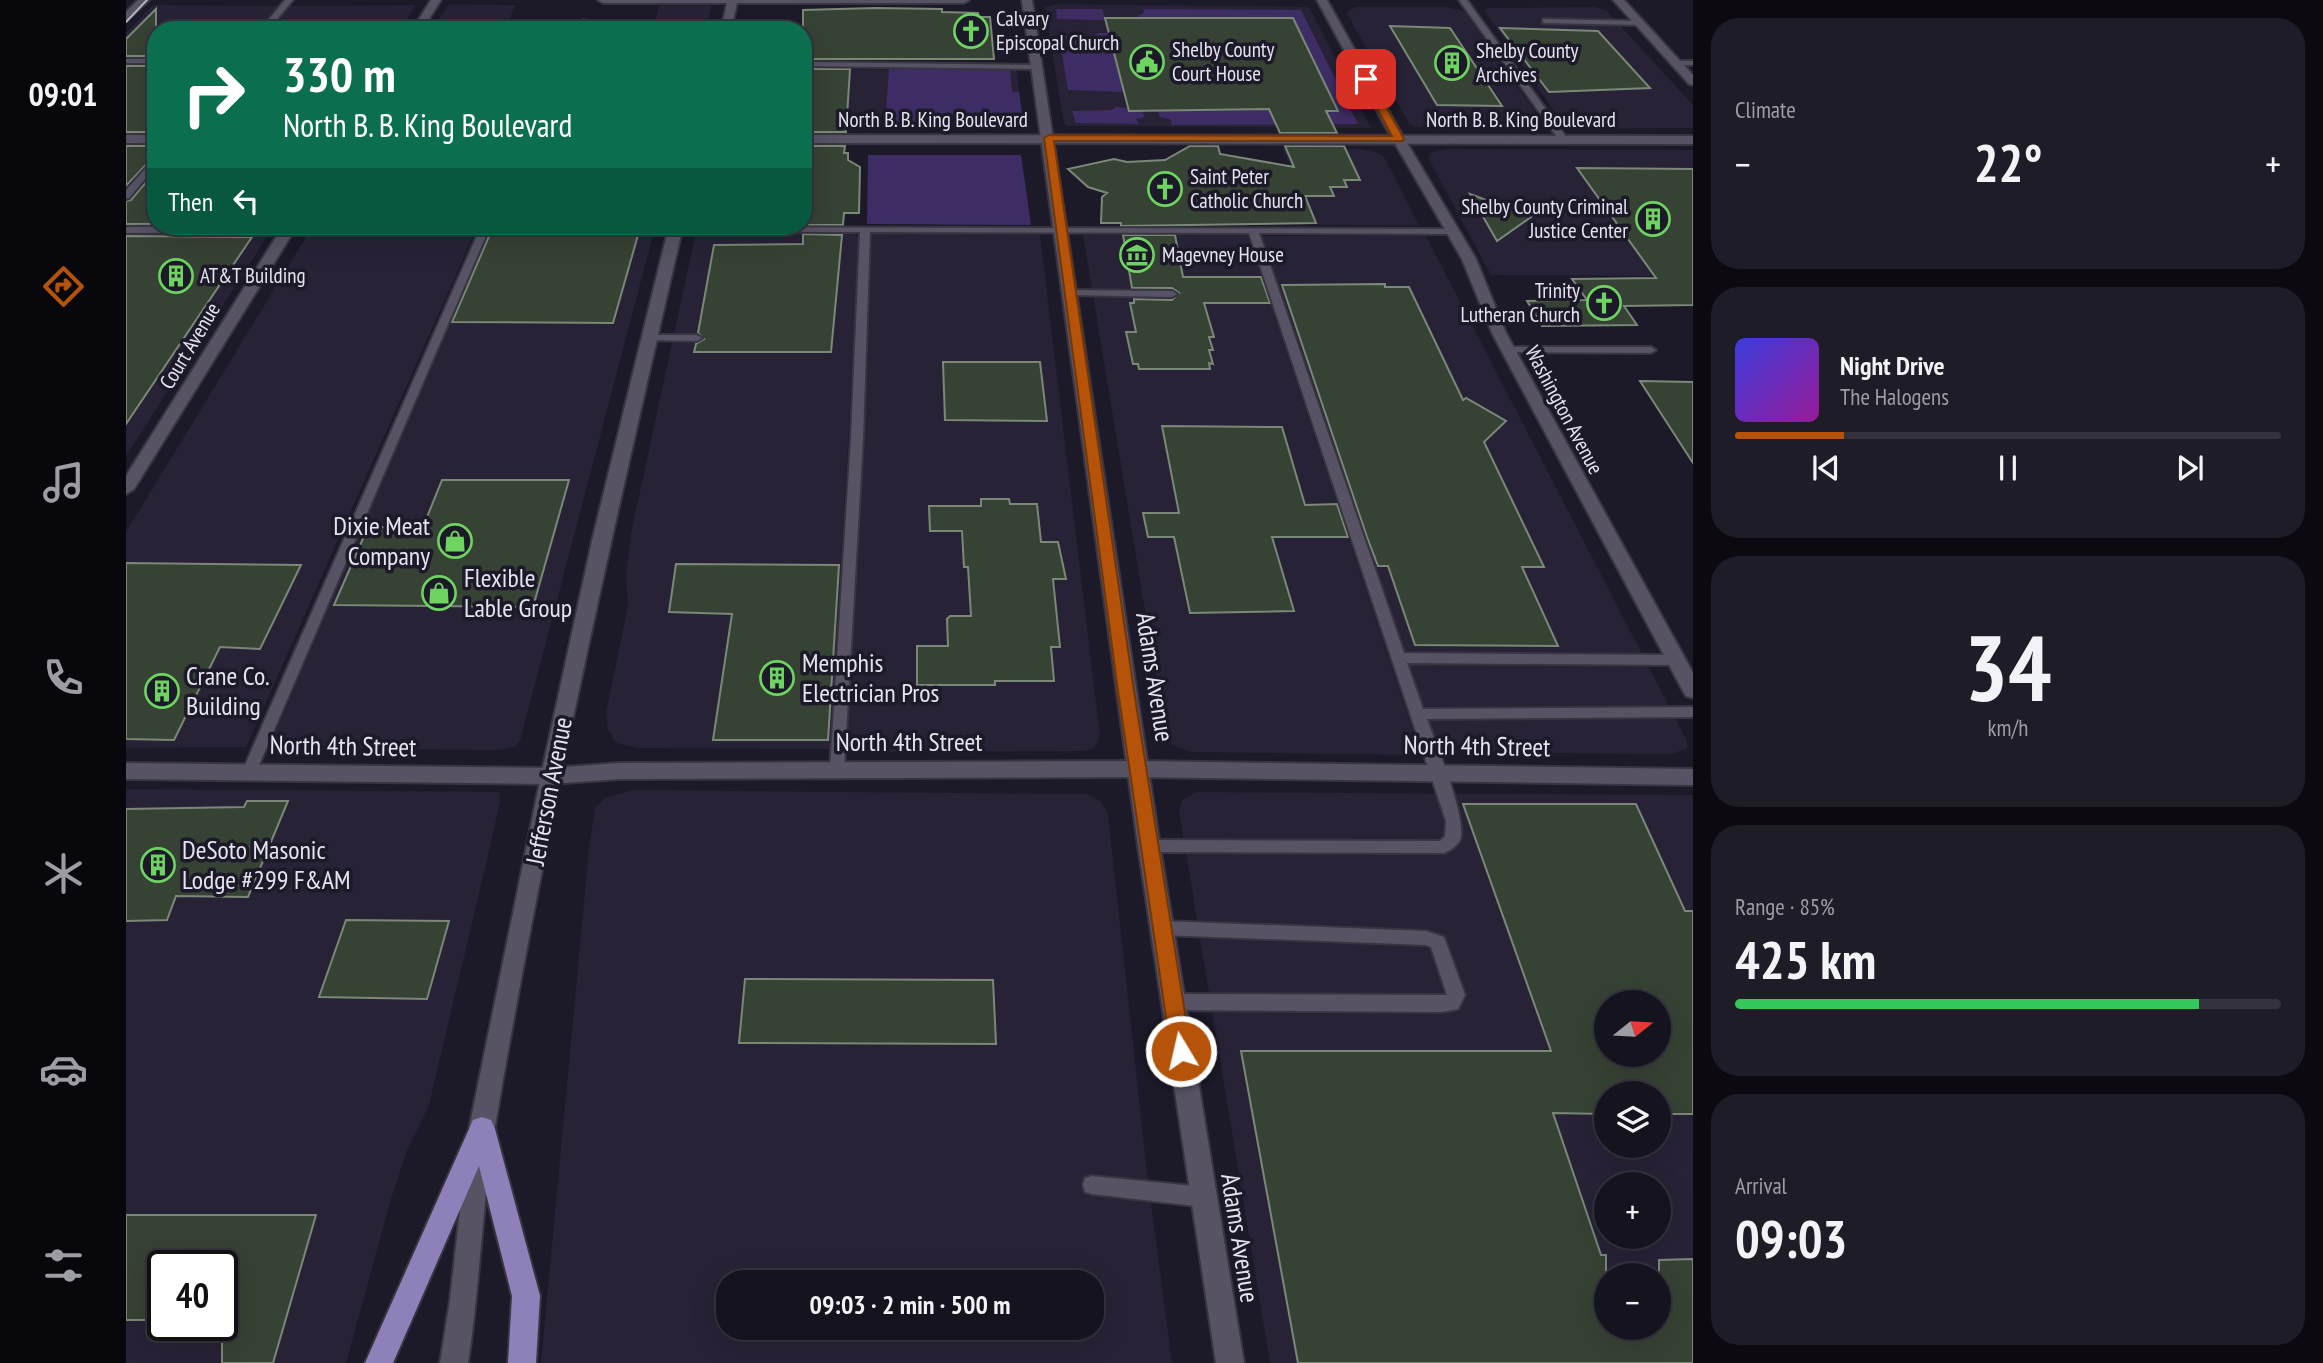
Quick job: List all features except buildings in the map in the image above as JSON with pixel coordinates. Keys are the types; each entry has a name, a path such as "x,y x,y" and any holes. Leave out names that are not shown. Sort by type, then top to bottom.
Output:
{"main road":[{"path":"379,1363 482,1129"},
{"path":"482,1129 526,1296 522,1363"}],"street":[{"path":"126,18 144,0"},
{"path":"423,21 436,0"},
{"path":"603,0 964,0"},
{"name":"Adams Avenue","path":"1027,0 1149,846 1230,1363"},
{"name":"Washington Avenue","path":"1322,0 1469,259 1508,350 1693,691"},
{"path":"1618,0 1693,82"},
{"path":"728,21 733,1"},
{"path":"126,139 147,139"},
{"name":"North B. B. King Boulevard","path":"812,139 1693,140"},
{"name":"Court Avenue","path":"126,489 284,235"},
{"name":"Jefferson Avenue","path":"454,1363 464,1300 482,1129 551,776 601,541 674,235"},
{"name":"North 4th Street","path":"126,771 551,776 619,771 1139,769 1693,777"}],"lane":[{"path":"272,21 289,0"},
{"path":"1463,0 1563,139"},
{"path":"1546,21 1638,23"},
{"path":"126,61 147,61"},
{"path":"1675,63 1693,64"},
{"path":"812,64 1038,67"},
{"path":"126,196 147,171"},
{"path":"812,229 1452,231"},
{"path":"126,230 147,230"},
{"path":"837,770 857,438 865,230"},
{"path":"1149,846 1444,847 1453,838 1454,821 1252,230"},
{"path":"249,772 483,235"},
{"path":"1070,293 1172,294"},
{"path":"649,338 697,338"},
{"path":"1508,350 1651,350"},
{"path":"1398,658 1676,660"},
{"path":"1417,714 1693,712"},
{"path":"1162,928 1426,938 1438,942 1443,951 1456,995 1452,1003 1173,1002"},
{"path":"1092,1185 1204,1197"}],"shaded area":[{"path":"452,4 516,5 508,21 438,21 448,5"},
{"path":"660,4 710,5 711,8 708,21 655,21"},
{"path":"1057,4 1306,7 1310,9 1371,128 1067,126 1064,124 1045,7"},
{"path":"278,6 266,21 147,21 147,58 126,57 126,33 151,7"},
{"path":"288,6 415,6 406,21 276,21"},
{"path":"1356,7 1447,7 1464,11 1543,123 1542,127 1415,127 1409,123 1346,12"},
{"path":"1594,7 1606,10 1693,105 1693,128 1561,129 1553,119 1559,118 1484,10"},
{"path":"1056,9 1102,9 1106,20 1057,19"},
{"path":"1144,9 1301,10 1358,124 1172,125 1170,119 1160,117 1158,111 1164,111 1164,108 1338,111 1293,18 1140,20 1138,15 1143,14"},
{"path":"1098,33 1109,33 1124,92 1068,90 1059,36 1094,36"},
{"path":"812,69 1017,70 1019,92 944,92 955,99 956,127 812,128"},
{"path":"889,69 1010,69 1012,92 1019,92 1024,126 885,124"},
{"path":"1116,107 1142,111 1145,117 1136,119 1139,124 1076,123 1072,111 1111,110"},
{"path":"1282,148 1358,149 1376,152 1384,157 1419,225 1318,225"},
{"path":"1449,149 1693,150 1693,276 1491,275 1428,158 1432,152"},
{"path":"868,155 1021,155 1031,225 867,224"},
{"path":"872,233 1040,234 1100,736 1094,748 1085,751 847,752"},
{"path":"855,234 860,238 830,749 639,748 616,743 608,729 606,712 628,606 626,574 631,533 695,235"},
{"path":"1247,234 1421,755 1191,752 1172,745 1165,732 1083,235"},
{"path":"126,235 267,237 126,456"},
{"path":"307,235 474,235 246,747 126,748 126,532"},
{"path":"487,235 653,235 520,741 515,747 498,750 269,748"},
{"path":"1260,236 1426,236 1687,741 1687,748 1672,754 1438,752"},
{"path":"126,789 499,792 500,802 490,847 429,1105 406,1153 391,1199 346,1363 126,1363"},
{"path":"632,790 1088,794 1101,802 1108,814 1147,1172 1172,1363 541,1363 595,808 605,798"},
{"path":"1197,792 1693,795 1693,1363 1270,1363 1179,811 1182,800"}],"tram line":[{"path":"126,22 147,0"}],"place":[{"name":"Calvary Episcopal Church","path":"971,31"},
{"name":"Shelby County Court House","path":"1147,62"},
{"name":"Shelby County Archives","path":"1452,63"},
{"name":"Saint Peter Catholic Church","path":"1165,189"},
{"name":"Shelby County Criminal Justice Center","path":"1653,219"},
{"name":"Magevney House","path":"1137,255"},
{"name":"AT&T Building","path":"176,276"},
{"name":"Trinity Lutheran Church","path":"1604,303"},
{"name":"Dixie Meat Company","path":"455,541"},
{"name":"Flexible Lable Group","path":"439,593"},
{"name":"Memphis Electrician Pros","path":"777,678"},
{"name":"Crane Co. Building","path":"162,691"},
{"name":"DeSoto Masonic Lodge #299 F&AM","path":"158,865"}],"route":[{"path":"1181,1051 1126,691 1049,138 1399,139 1366,79"}]}
